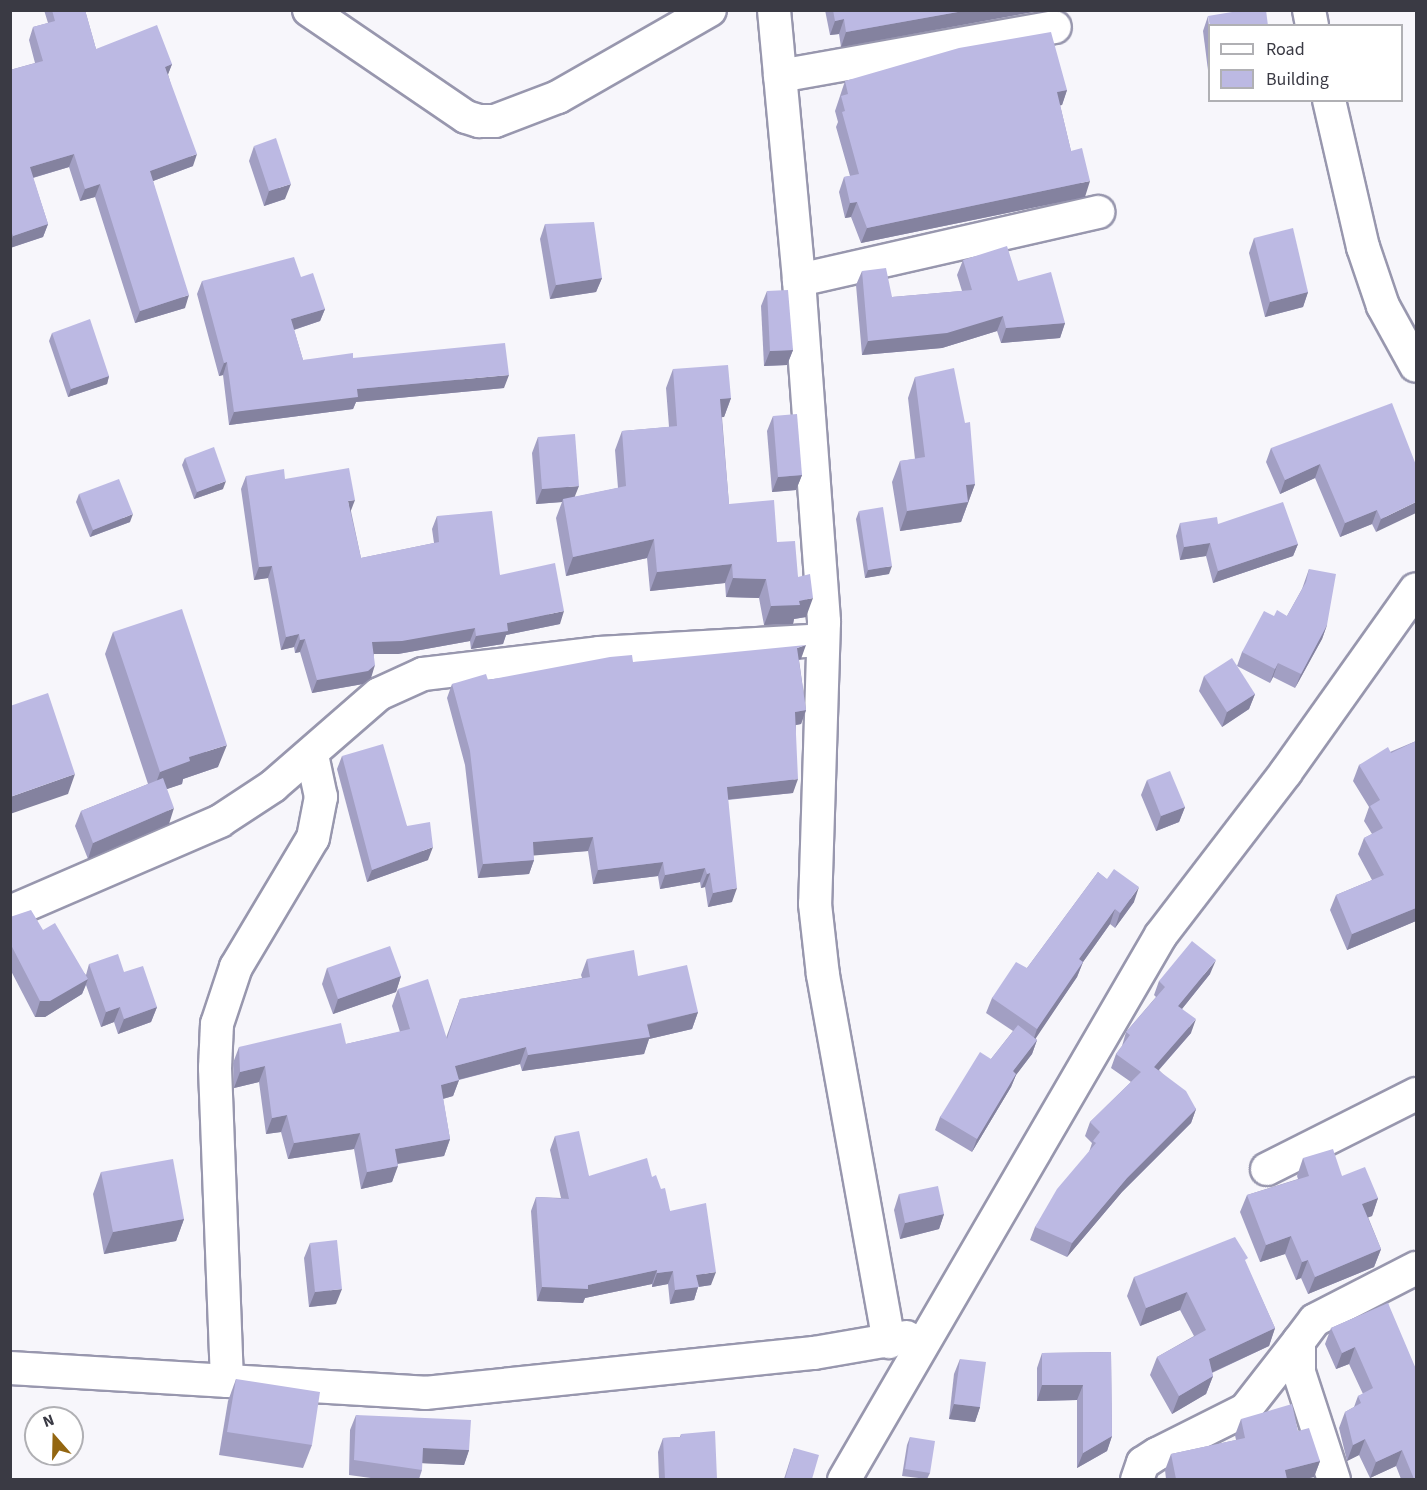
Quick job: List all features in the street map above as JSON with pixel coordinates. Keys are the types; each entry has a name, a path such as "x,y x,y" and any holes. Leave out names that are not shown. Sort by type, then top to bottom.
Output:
{"street":[{"path":"309,10 466,117 479,121 495,121 558,97 710,10"},
{"path":"774,10 799,280 823,640 815,904 824,975 889,1342"},
{"path":"780,76 1055,27"},
{"path":"1329,102 1363,247 1383,306 1416,366"},
{"path":"799,280 1098,212"},
{"path":"844,1479 1161,935 1286,772 1416,589"},
{"path":"10,912 220,821 312,755 379,694 423,674 599,653 823,640"},
{"path":"227,1381 214,1068 217,1024 236,967 313,838 320,819 321,797 312,755"},
{"path":"1267,1169 1416,1094"},
{"path":"1137,1479 1143,1463 1157,1454 1245,1410 1316,1320 1416,1268"},
{"path":"10,1368 425,1393 814,1353 889,1342 931,1330"},
{"path":"1299,1341 1299,1372 1334,1479"}],"building":[{"path":"52,10 85,10 96,49 157,25 172,64 165,67 197,154 150,171 189,295 140,311 100,184 85,189 74,154 30,167 48,224 13,236 10,228 10,70 43,61 33,27 55,21"},
{"path":"833,10 969,10 846,32 844,19 835,21"},
{"path":"1244,10 1266,10 1268,24 1210,24 1208,16"},
{"path":"1051,32 1067,90 1057,92 1071,151 1082,148 1090,181 867,228 857,202 850,203 844,177 859,174 842,112 845,111 841,96 848,94 845,81 959,48"},
{"path":"276,138 291,184 269,191 254,146"},
{"path":"594,222 602,278 556,285 545,224"},
{"path":"1293,228 1308,292 1270,302 1254,238"},
{"path":"1007,246 1018,281 1051,272 1065,323 1006,328 1003,316 947,333 868,341 862,271 886,268 892,297 972,290 963,260"},
{"path":"294,257 301,277 313,273 325,309 291,319 303,360 353,353 353,358 505,343 509,375 357,389 358,397 234,412 227,362 224,363 202,281"},
{"path":"788,290 793,350 770,351 767,291"},
{"path":"90,319 109,376 71,389 52,333"},
{"path":"728,365 731,398 720,399 729,504 774,500 777,542 795,541 798,577 810,574 813,598 799,601 800,605 771,606 766,579 733,578 732,564 657,572 654,539 573,557 563,499 626,486 622,431 677,426 673,369"},
{"path":"954,368 965,423 970,422 975,484 966,485 968,502 907,511 900,461 925,457 915,377"},
{"path":"1392,403 1416,465 1416,502 1381,519 1377,510 1345,523 1320,464 1285,480 1271,448"},
{"path":"797,414 802,475 778,477 773,416"},
{"path":"575,434 579,486 542,489 538,437"},
{"path":"214,447 226,481 197,492 185,458"},
{"path":"349,468 355,500 348,501 361,558 439,542 437,516 492,511 500,575 555,563 564,611 507,623 508,631 476,636 475,628 402,641 372,642 375,665 368,671 317,680 305,639 300,640 299,634 286,637 272,566 259,567 246,476 284,469 285,479"},
{"path":"119,479 133,514 93,530 79,494"},
{"path":"1283,502 1298,544 1218,571 1210,543 1184,547 1180,523 1217,517 1218,524"},
{"path":"883,507 892,566 868,570 859,511"},
{"path":"1309,569 1336,574 1327,625 1301,674 1278,663 1275,669 1242,652 1264,611 1274,616 1277,610 1287,616 1306,582"},
{"path":"182,609 227,745 189,757 190,761 160,772 113,632"},
{"path":"806,645 797,648 806,710 795,712 798,779 727,787 737,888 713,893 710,873 707,874 705,868 665,875 663,862 598,870 593,837 533,842 534,860 483,864 470,751 452,684 486,674 488,680 610,657 632,655 633,662"},
{"path":"1232,658 1255,694 1227,712 1204,676"},
{"path":"48,693 75,774 10,797 10,706"},
{"path":"1416,741 1416,908 1352,934 1336,895 1384,875 1364,838 1383,828 1370,806 1380,800 1359,765 1388,747 1391,753"},
{"path":"383,744 407,826 430,822 433,847 372,870 342,756"},
{"path":"1170,771 1185,807 1161,816 1147,780"},
{"path":"163,778 174,808 93,843 81,811"},
{"path":"1114,869 1139,887 1120,913 1115,909 1079,959 1083,962 1037,1029 992,998 1016,962 1027,968 1098,872 1107,879"},
{"path":"31,910 43,930 55,923 88,979 50,1001 40,1001 10,943 10,917"},
{"path":"1192,941 1216,960 1178,1006 1196,1019 1154,1067 1186,1091 1196,1109 1127,1178 1072,1243 1035,1227 1057,1189 1096,1143 1093,1141 1100,1132 1090,1122 1141,1072 1116,1054 1130,1035 1126,1032 1165,987 1159,981"},
{"path":"390,946 401,976 338,999 327,968"},
{"path":"634,950 638,976 687,965 698,1012 647,1024 650,1037 528,1055 526,1047 455,1066 459,1080 441,1085 450,1139 395,1149 398,1166 367,1172 360,1133 294,1143 287,1115 272,1118 265,1066 240,1072 239,1047 341,1023 346,1044 410,1029 398,989 428,979 447,1039 460,999 590,977 587,959"},
{"path":"118,954 124,972 143,966 157,1007 124,1019 120,1007 106,1012 89,964"},
{"path":"1018,1025 1037,1040 1013,1071 1016,1074 977,1139 940,1117 980,1052 991,1059"},
{"path":"579,1131 589,1176 647,1158 652,1177 656,1175 661,1189 665,1188 670,1211 706,1203 716,1272 696,1275 699,1287 675,1290 673,1271 657,1273 657,1270 588,1285 588,1289 542,1287 536,1197 569,1199 555,1136"},
{"path":"1333,1149 1342,1176 1365,1167 1378,1198 1362,1204 1381,1249 1315,1277 1308,1260 1302,1262 1291,1236 1266,1245 1247,1195 1309,1176 1303,1158"},
{"path":"173,1159 184,1219 113,1232 101,1172"},
{"path":"938,1186 944,1214 905,1223 899,1194"},
{"path":"1235,1237 1248,1258 1245,1260 1275,1328 1209,1359 1213,1376 1179,1396 1157,1357 1206,1330 1187,1292 1146,1308 1134,1277"},
{"path":"337,1240 342,1289 315,1292 310,1243"},
{"path":"1388,1303 1416,1369 1416,1479 1414,1479 1402,1450 1376,1462 1365,1439 1353,1445 1345,1412 1361,1403 1358,1396 1373,1388 1355,1347 1342,1353 1331,1328"},
{"path":"1111,1352 1112,1436 1083,1453 1083,1385 1042,1385 1042,1353"},
{"path":"960,1359 986,1362 980,1407 954,1404"},
{"path":"236,1379 320,1392 312,1445 227,1432"},
{"path":"1292,1404 1298,1431 1309,1428 1320,1461 1285,1470 1287,1479 1176,1479 1171,1454 1245,1438 1241,1419"},
{"path":"356,1415 471,1420 469,1450 423,1448 422,1470 354,1460"},
{"path":"715,1431 717,1479 665,1479 663,1438"},
{"path":"910,1437 935,1441 930,1473 905,1469"},
{"path":"794,1448 819,1455 812,1479 785,1479"}]}
